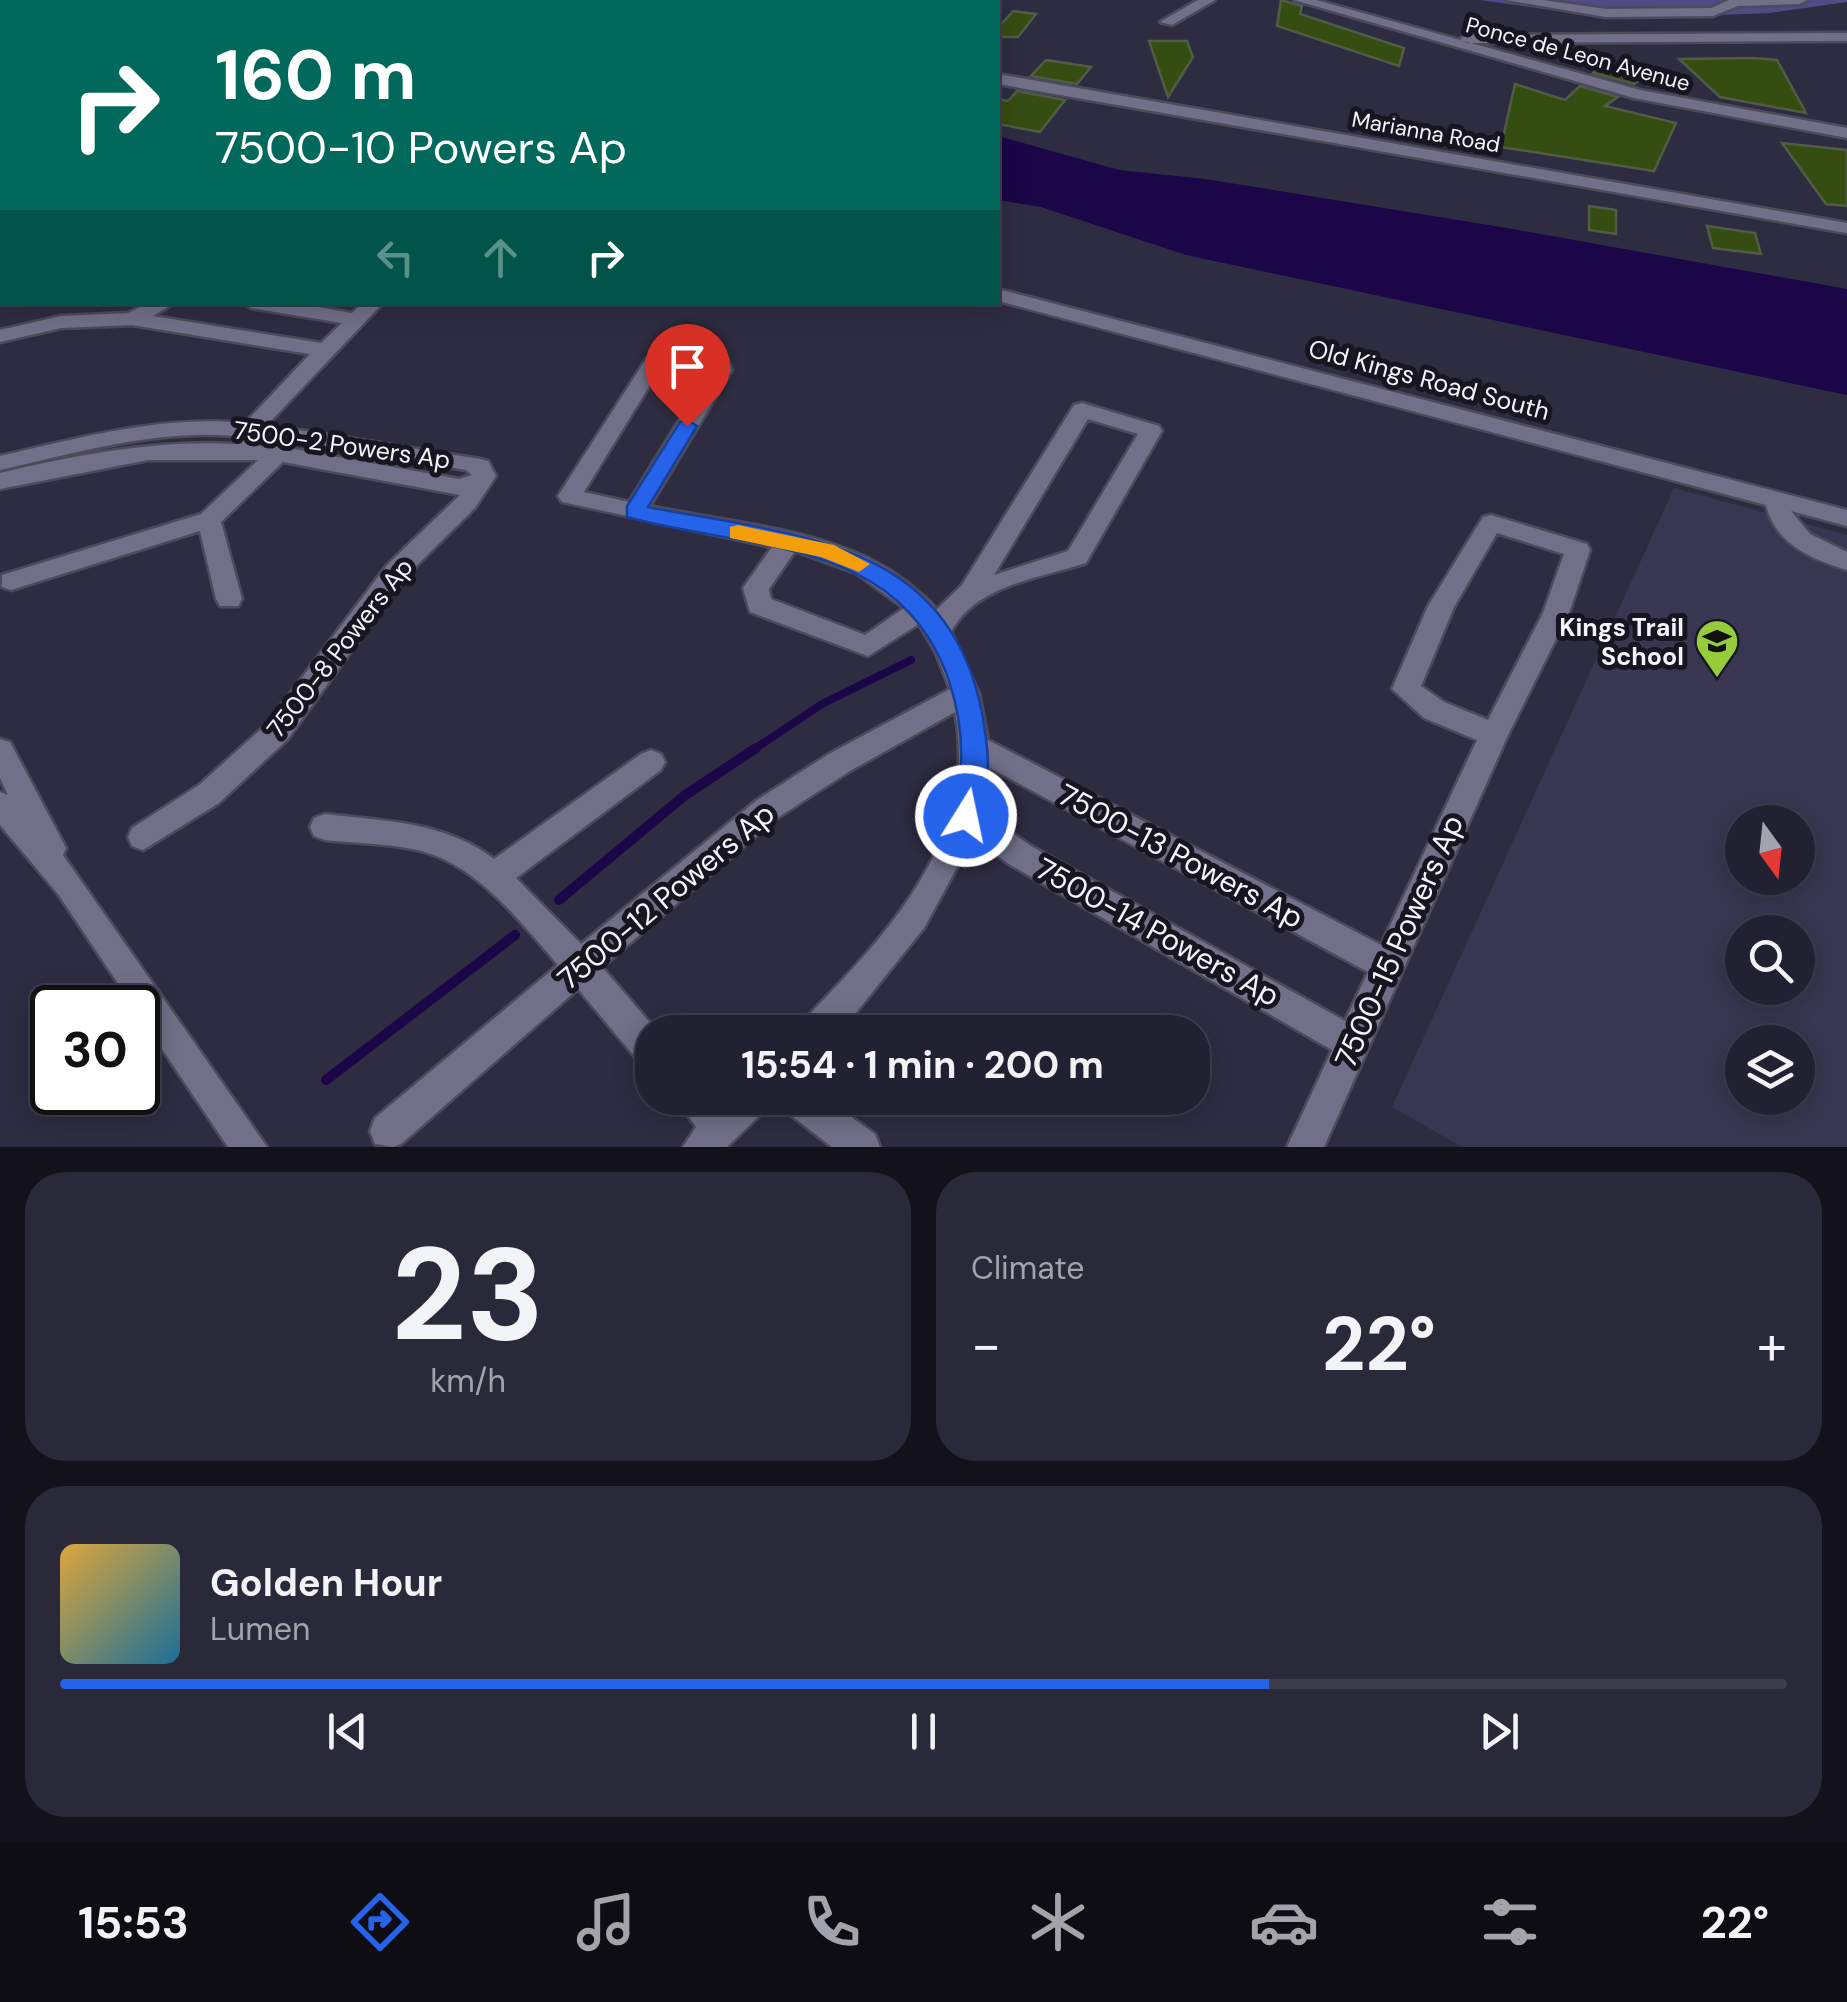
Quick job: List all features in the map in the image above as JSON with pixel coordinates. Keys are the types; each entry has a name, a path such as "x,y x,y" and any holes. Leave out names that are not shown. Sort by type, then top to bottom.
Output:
{"street":[{"path":"1166,22 1208,0"},
{"name":"Ponce de Leon Avenue","path":"1301,0 1635,96 1739,118 1847,133"},
{"path":"1513,0 1606,13 1713,12 1736,2 1800,0"},
{"path":"1437,39 1847,37"},
{"name":"Marianna Road","path":"1000,80 1847,228"},
{"name":"Old Kings Road South","path":"1000,296 1847,518"},
{"path":"132,319 161,305"},
{"path":"269,305 357,320"},
{"path":"234,450 372,305"},
{"path":"0,336 59,312 132,319 326,350"},
{"path":"635,512 722,370 720,362 668,356 653,364 570,496 635,512 790,541 848,559 897,586 931,618 966,694 975,746 975,785 966,816 896,942 831,1015"},
{"path":"790,541 756,588 759,606 868,646 948,612 971,590 1082,410 1151,431 1077,558 971,590"},
{"name":"7500-2 Powers Ap","path":"0,464 158,431 252,430 480,466 484,476 478,484 459,487 234,450 148,454 0,480"},
{"path":"11,581 209,520 298,435"},
{"name":"7500-8 Powers Ap","path":"142,837 209,794 277,732 396,571 467,502 478,484"},
{"path":"1777,500 1780,519 1805,542 1847,560"},
{"path":"209,520 228,599"},
{"name":"7500-15 Powers Ap","path":"1305,1147 1494,735 1556,613 1578,550 1491,524 1441,606 1406,689 1434,710 1494,735"},
{"name":"7500-12 Powers Ap","path":"388,1131 770,807 826,770 966,694"},
{"name":"7500-13 Powers Ap","path":"975,746 1387,965"},
{"path":"0,750 69,884"},
{"path":"496,876 651,762"},
{"path":"0,804 69,884 249,1147"},
{"name":"7500-14 Powers Ap","path":"966,816 1020,854 1352,1042"},
{"path":"325,827 420,838 447,846 496,876 635,1032"},
{"path":"711,1137 734,1115"},
{"path":"819,1115 862,1147"}],"shaded area":[{"path":"1479,0 1847,2 1770,13 1616,19"},
{"path":"1000,137 1119,170 1205,179 1507,228 1847,289 1847,395 1186,255 1041,207 1000,200"},
{"name":"Kings Trail School","path":"1674,488 1847,535 1847,1147 1462,1147 1392,1107"}],"building":[{"path":"1281,0 1302,6 1300,14 1404,48 1399,66 1277,26"},
{"path":"1013,11 1036,14 1018,37 1000,37 1000,26"},
{"path":"1149,41 1187,41 1193,57 1168,97"},
{"path":"1679,59 1777,60 1806,113 1720,97"},
{"path":"1046,60 1091,67 1077,84 1031,76"},
{"path":"1624,62 1653,70 1634,84 1593,73 1602,64 1616,68"},
{"path":"1515,84 1565,100 1580,86 1618,97 1605,106 1676,123 1654,171 1501,147"},
{"path":"1017,91 1065,100 1040,132 1000,124 1000,99 1008,101"},
{"path":"1782,143 1847,150 1847,206 1826,204"},
{"path":"1589,206 1616,210 1616,234 1589,230"},
{"path":"1707,226 1755,233 1761,254 1713,248"}],"waterway":[{"path":"559,900 684,796 822,704 911,660"},
{"path":"326,1080 515,935"}],"slow traffic":[{"path":"738,532 826,550 859,564"}],"place":[{"name":"Kings Trail School","path":"1717,679"}],"route":[{"path":"687,426 635,512 826,550 897,586 923,608 948,644 966,694 975,746 975,785 966,816"}]}
